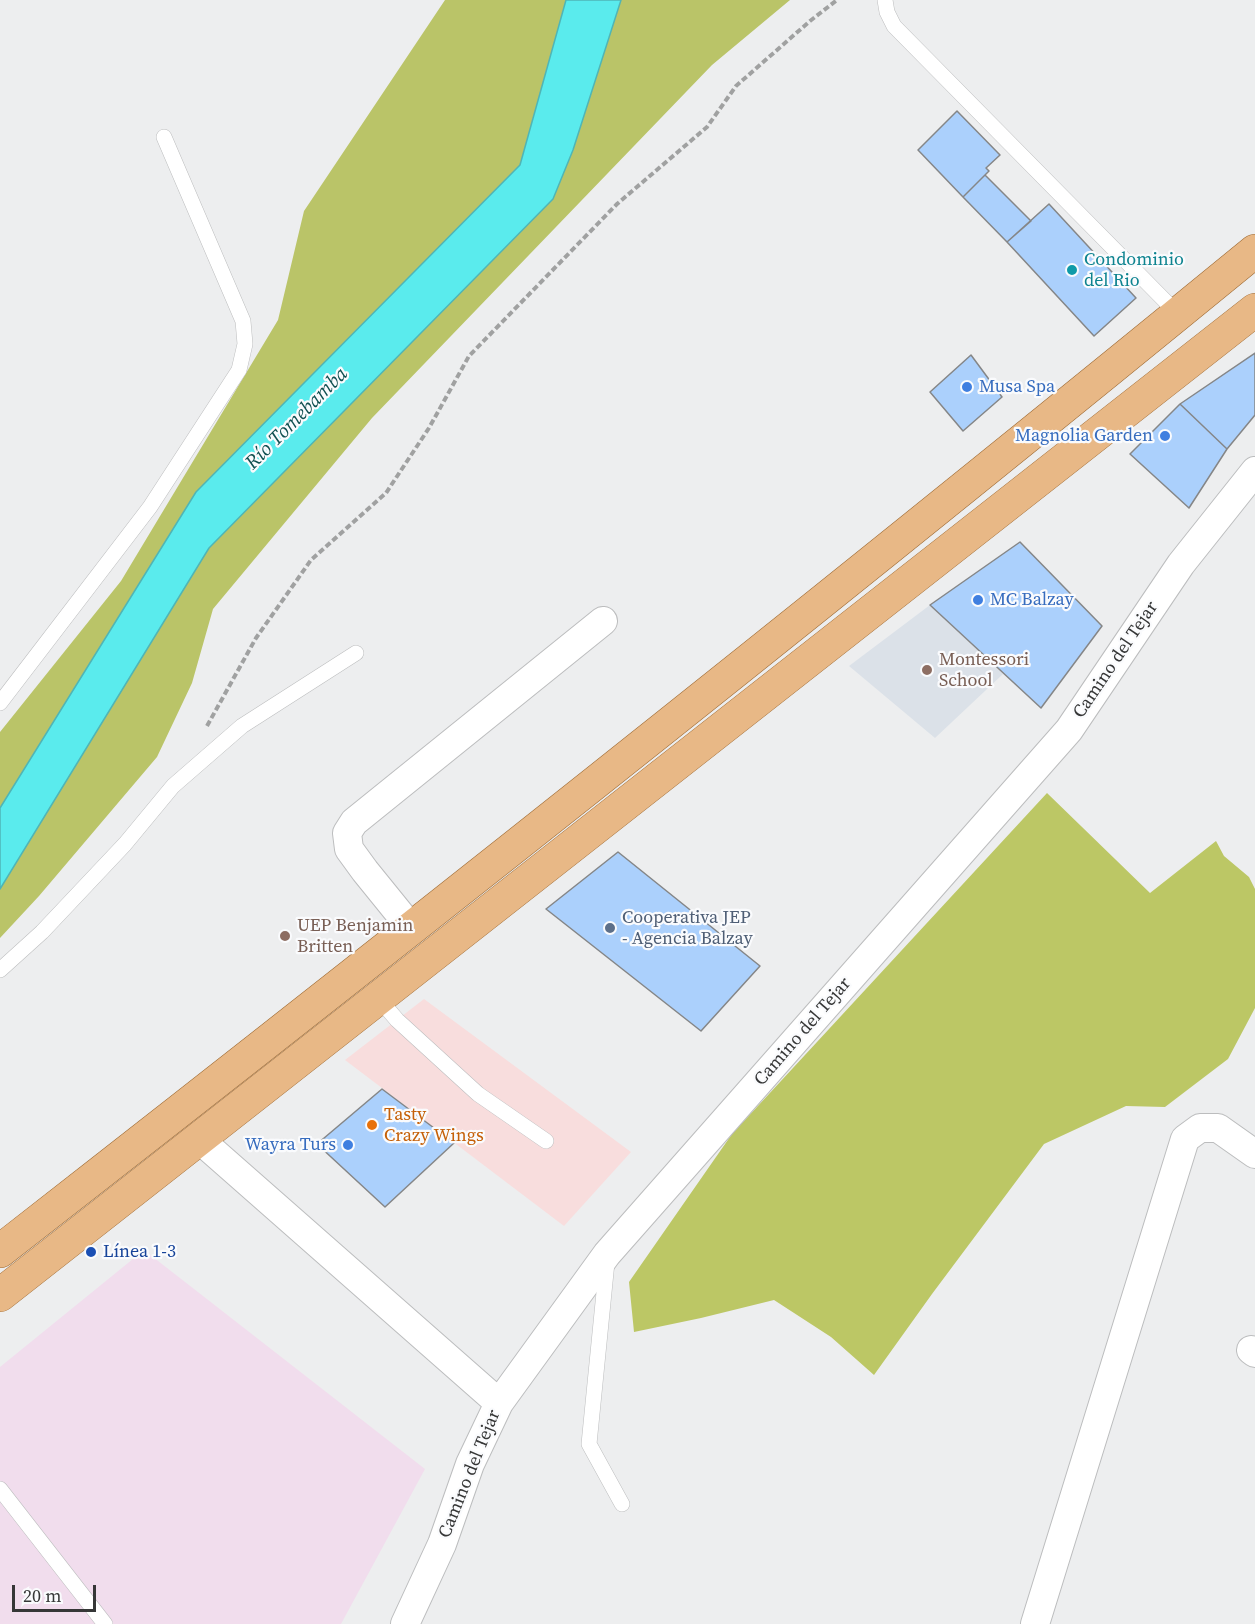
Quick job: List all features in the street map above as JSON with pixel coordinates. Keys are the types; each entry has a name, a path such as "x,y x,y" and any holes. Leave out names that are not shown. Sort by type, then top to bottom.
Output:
{"main road":[{"path":"0,1251 412,929 1255,251"},
{"path":"0,1295 1255,310"}],"street":[{"name":"Camino del Tejar","path":"405,1624 442,1544 470,1464 499,1403 607,1254 1069,730 1181,564 1255,471"},
{"path":"412,929 350,849 347,833 354,822 603,621"},
{"path":"1035,1624 1185,1140 1200,1128 1218,1128 1255,1154"},
{"path":"199,1139 499,1403"}],"lane":[{"path":"885,0 887,12 894,26 1178,314"},
{"path":"0,703 150,507 239,370 245,344 243,321 164,137"},
{"path":"0,970 42,932 80,892 125,844 173,786 242,726 356,653"},
{"path":"379,999 397,1020 478,1094 546,1141"},
{"path":"607,1254 589,1444 622,1504"},
{"path":"0,1489 105,1624"}],"path":[{"path":"206,727 256,638 311,560 386,493 429,428 469,356 617,204 707,127 736,86 837,0"}],"shaded area":[{"name":"Montessori School","path":"930,605 1003,674 935,738 849,666"},
{"path":"424,999 631,1152 564,1226 345,1060"},
{"path":"144,1250 425,1469 341,1624 0,1624 0,1367"}],"green space":[{"path":"445,0 566,0 520,165 293,396 0,808 0,732 121,581 278,320 304,211"},
{"path":"621,0 790,0 712,65 372,418 213,609 192,683 157,757 39,896 0,938 0,889 209,548 422,330 573,150"},
{"path":"1047,793 1150,893 1216,841 1224,856 1249,877 1255,889 1255,1008 1228,1059 1165,1107 1126,1106 1044,1144 874,1375 831,1337 774,1300 634,1332 629,1282 732,1134"}],"water":[{"name":"Río Tomebamba","path":"566,0 621,0 573,150 553,199 209,548 0,889 0,808 196,492 520,165"}],"building":[{"path":"957,111 1000,155 986,168 989,171 963,197 918,150"},
{"path":"985,175 1031,221 1007,242 963,197"},
{"name":"Condominio del Rio","path":"1049,204 1136,298 1094,336 1007,242"},
{"path":"1255,353 1255,415 1227,449 1180,404"},
{"path":"971,355 1002,397 963,431 930,392"},
{"path":"1180,404 1227,449 1189,508 1130,454"},
{"path":"1020,542 1102,626 1041,708 930,605"},
{"path":"618,852 760,966 701,1031 546,909"},
{"path":"382,1089 454,1143 385,1207 317,1144"}],"place":[{"name":"Condominio del Rio","path":"1072,270"},
{"name":"Musa Spa","path":"967,387"},
{"name":"Magnolia Garden","path":"1165,436"},
{"name":"MC Balzay","path":"978,600"},
{"name":"Montessori School","path":"927,670"},
{"name":"Cooperativa JEP - Agencia Balzay","path":"610,928"},
{"name":"UEP Benjamin Britten","path":"285,936"},
{"name":"Tasty Crazy Wings","path":"372,1125"},
{"name":"Wayra Turs","path":"348,1145"},
{"name":"Línea 1-3","path":"91,1252"}]}
